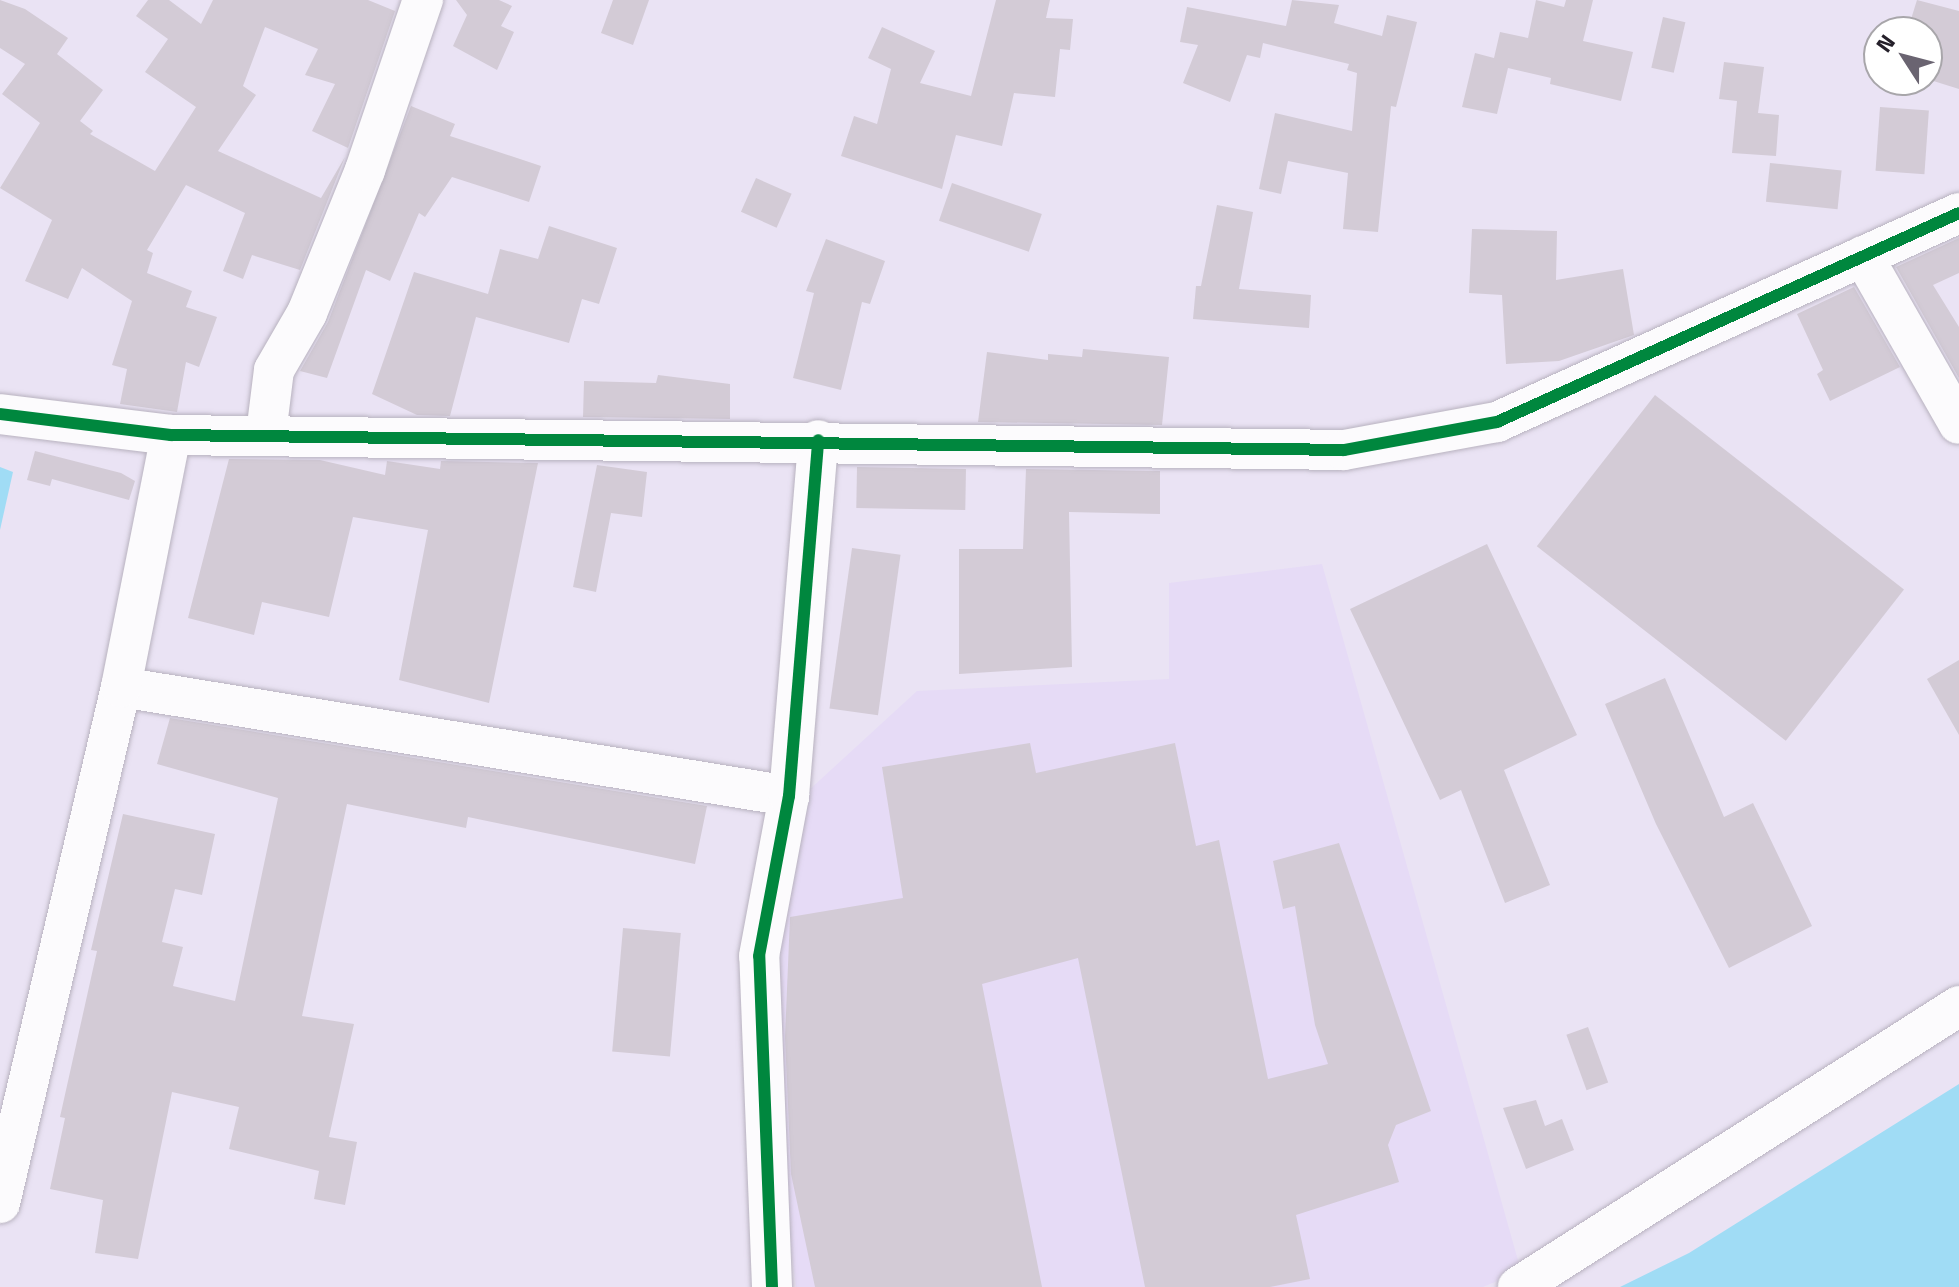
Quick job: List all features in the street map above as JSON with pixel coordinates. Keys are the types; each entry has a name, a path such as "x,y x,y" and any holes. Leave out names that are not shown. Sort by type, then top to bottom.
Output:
{"street":[{"path":"266,434 274,370 307,313 365,170 423,0"},
{"path":"0,414 171,435 818,440 1344,450 1497,422 1959,213"},
{"path":"1863,256 1959,424"},
{"path":"0,1203 121,687 171,435"},
{"path":"772,1287 759,956 789,796 818,440"},
{"path":"121,687 789,796"},
{"path":"1518,1287 1959,1006"}],"shaded area":[{"path":"1322,564 1521,1271 1483,1287 796,1287 776,1128 777,925 808,791 917,691 1169,679 1169,583"}],"water":[{"path":"0,467 13,472 0,530"},
{"path":"1959,1084 1959,1287 1620,1287 1689,1253"}],"building":[{"path":"0,0 25,9 68,38 57,54 103,90 80,121 93,131 90,134 155,171 196,107 145,72 168,39 136,16 148,0 169,0 201,24 213,0 368,0 395,11 348,148 312,131 335,84 305,75 318,49 265,27 243,86 256,95 218,151 321,198 345,157 300,270 252,255 243,279 223,271 245,213 186,185 147,250 153,253 147,273 192,291 186,307 217,317 199,367 186,362 177,412 120,404 127,369 112,365 132,301 82,268 68,299 25,281 52,220 0,188 40,123 2,94 25,64 0,48"},
{"path":"456,0 499,0 512,6 501,26 514,32 497,70 453,46 467,15"},
{"path":"613,0 649,0 633,45 601,33"},
{"path":"996,0 1050,0 1046,18 1073,19 1070,50 1060,49 1055,97 1014,93 1002,146 956,135 942,189 841,156 854,116 877,124 891,69 868,58 882,27 935,51 920,83 971,96"},
{"path":"1292,0 1339,5 1334,23 1382,36 1387,15 1417,22 1396,107 1391,106 1378,232 1343,229 1348,173 1288,161 1281,194 1259,189 1275,113 1352,131 1357,73 1347,70 1349,64 1263,43 1260,58 1247,55 1230,102 1183,83 1198,45 1180,42 1187,7 1286,26"},
{"path":"1536,0 1564,7 1566,0 1593,0 1583,41 1633,52 1621,101 1550,84 1551,78 1508,68 1497,114 1462,107 1475,53 1494,58 1500,32 1528,38"},
{"path":"1917,0 1959,11 1959,89 1943,84 1943,16 1912,16"},
{"path":"1663,17 1685,22 1674,73 1651,68"},
{"path":"1724,62 1764,67 1758,113 1779,115 1776,156 1732,153 1737,101 1719,99"},
{"path":"411,106 455,124 450,136 541,166 529,202 452,177 425,217 419,213 390,281 366,270 327,378 300,371 328,322"},
{"path":"1880,107 1929,110 1924,174 1876,171"},
{"path":"1770,163 1842,171 1838,209 1766,202"},
{"path":"756,178 792,194 777,228 741,212"},
{"path":"952,183 1042,214 1029,252 939,221"},
{"path":"1217,205 1253,212 1239,289 1311,295 1309,328 1193,319 1196,286 1201,286"},
{"path":"549,226 617,248 599,304 582,299 569,343 476,317 450,416 417,415 372,394 414,272 488,294 500,249 538,259"},
{"path":"1472,229 1557,231 1556,280 1623,269 1634,335 1559,361 1506,364 1502,295 1469,293"},
{"path":"1959,238 1959,273 1933,285 1959,327 1959,378 1896,267"},
{"path":"826,239 885,261 870,304 862,302 841,390 793,378 814,293 806,291"},
{"path":"1854,287 1900,367 1830,401 1817,374 1823,370 1797,314"},
{"path":"1083,349 1169,357 1162,425 978,422 987,352 1048,360 1048,354 1082,357"},
{"path":"658,375 730,384 730,419 583,417 584,381 656,383"},
{"path":"1655,395 1904,590 1786,741 1537,546"},
{"path":"35,451 121,473 135,481 129,500 52,479 50,486 27,480"},
{"path":"229,459 320,460 385,475 387,461 440,469 441,461 538,463 489,703 399,680 428,530 353,517 329,617 262,602 254,635 188,618"},
{"path":"597,465 647,472 642,517 611,513 596,592 573,587"},
{"path":"857,467 966,469 965,510 856,508"},
{"path":"1026,469 1160,471 1160,514 1069,512 1072,667 959,674 959,549 1023,549"},
{"path":"1487,544 1577,735 1504,770 1550,885 1505,903 1461,790 1440,800 1350,609"},
{"path":"852,548 901,555 878,715 829,708"},
{"path":"1959,660 1959,735 1927,679"},
{"path":"1665,678 1724,817 1753,803 1812,926 1729,968 1656,824 1605,704"},
{"path":"170,718 707,806 695,864 468,817 466,828 347,804 302,1016 354,1024 329,1137 357,1142 345,1205 314,1199 319,1171 229,1149 239,1107 172,1092 138,1259 95,1253 103,1200 50,1189 65,1118 60,1117 97,951 91,950 123,814 215,834 202,895 175,889 162,942 183,947 173,986 235,1001 278,798 157,764"},
{"path":"1030,743 1036,773 1175,743 1196,846 1219,840 1268,1079 1328,1064 1315,1025 1295,906 1283,909 1273,861 1339,843 1431,1111 1396,1125 1388,1145 1399,1182 1296,1215 1310,1279 1270,1287 1145,1287 1078,958 982,984 1042,1287 815,1287 791,1174 785,1037 790,917 903,898 882,767"},
{"path":"623,928 681,933 670,1057 612,1052"},
{"path":"1588,1027 1608,1082 1587,1090 1566,1035"},
{"path":"1536,1100 1545,1126 1562,1119 1574,1150 1526,1169 1503,1108"}],"cycle path":[{"path":"0,414 171,435 1344,450 1497,422 1959,213"},
{"path":"772,1287 759,956 789,796 818,440"}]}
